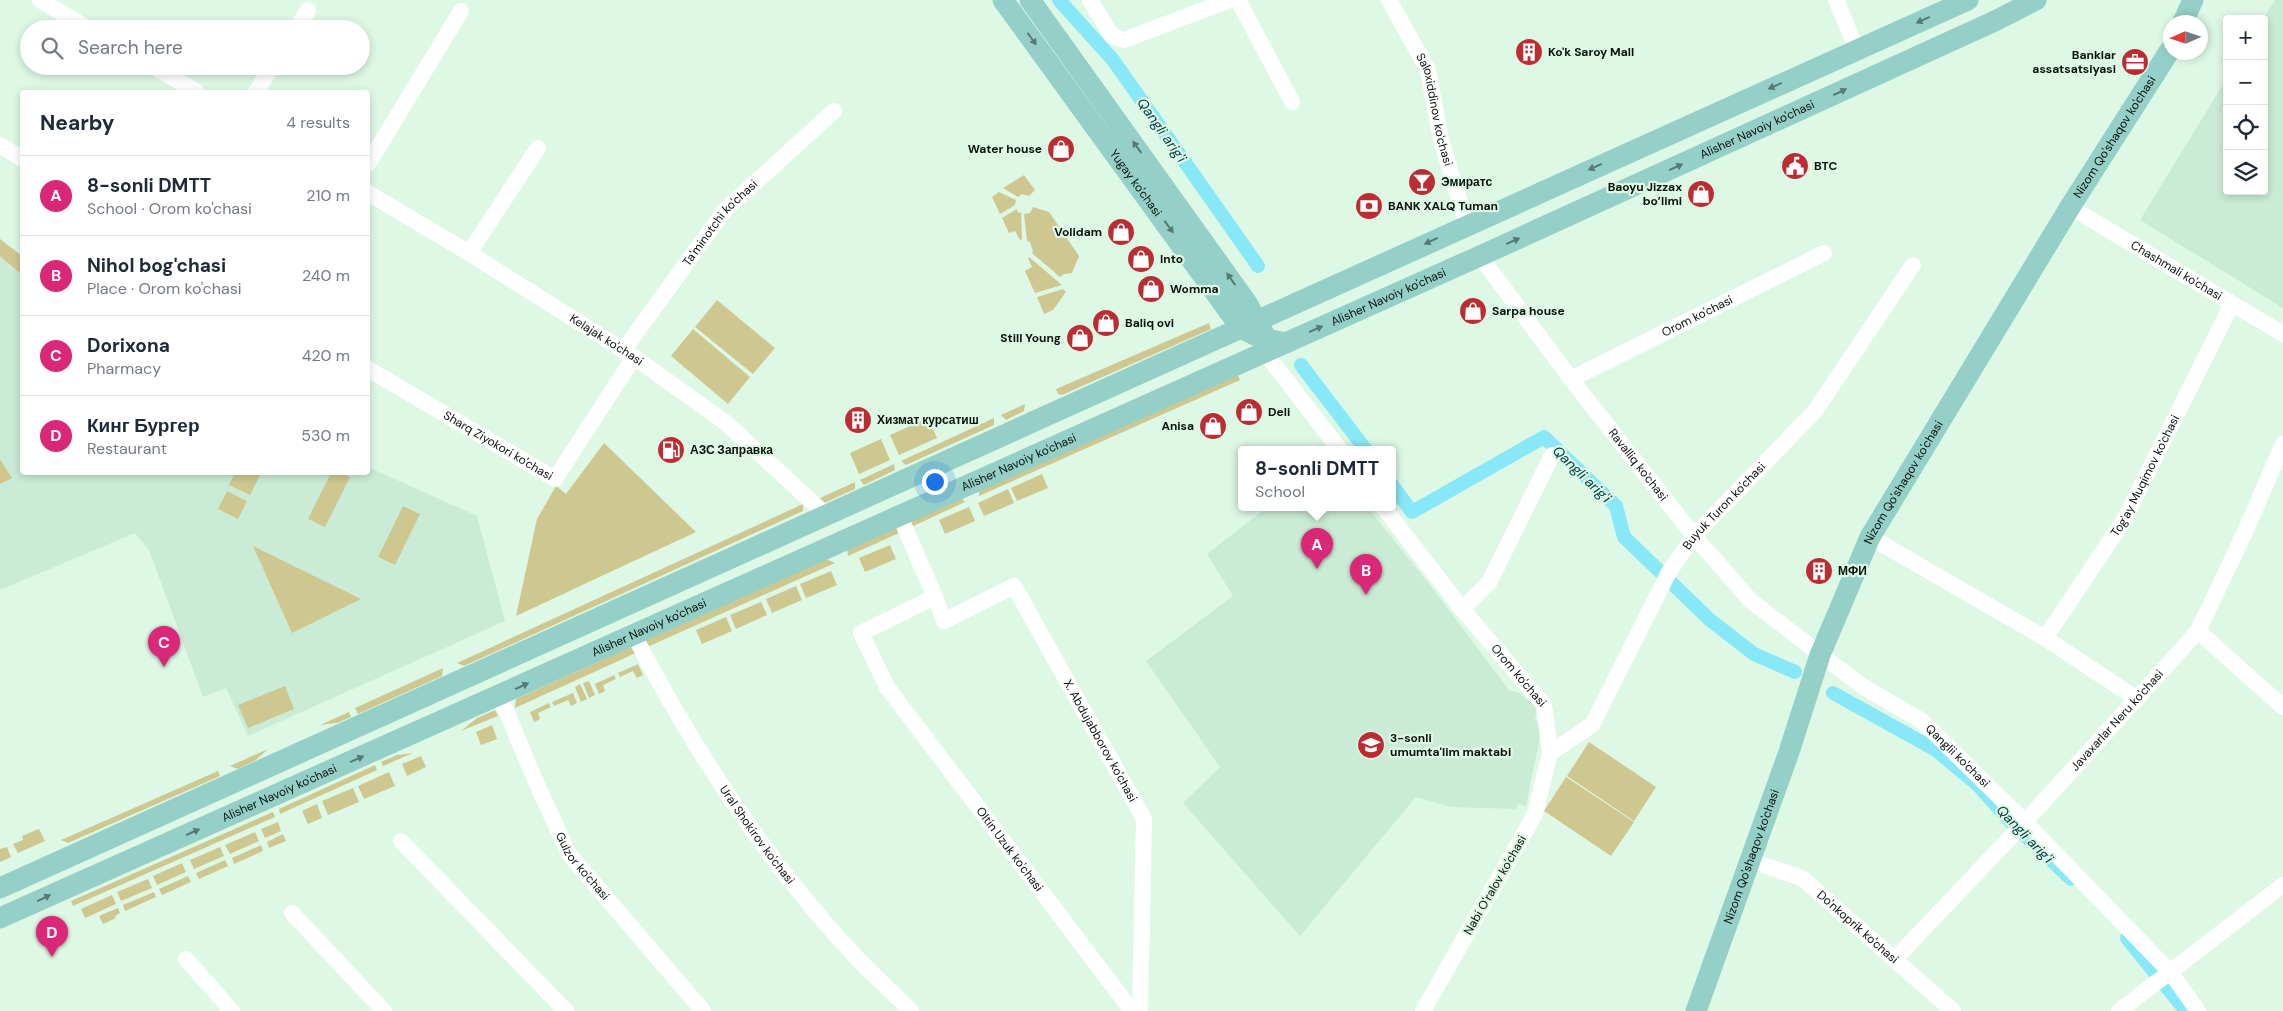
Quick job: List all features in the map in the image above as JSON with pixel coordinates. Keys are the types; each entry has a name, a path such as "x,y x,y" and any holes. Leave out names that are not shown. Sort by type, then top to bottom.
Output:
{"main road":[{"name":"Yugay ko'chasi","path":"1003,0 1255,335"},
{"name":"Yugay ko'chasi","path":"1030,0 1255,335"},
{"name":"Alisher Navoiy ko'chasi","path":"0,918 500,696 899,514 1237,364 1255,335 1466,224 1968,0"},
{"name":"Alisher Navoiy ko'chasi","path":"0,888 1048,412 1255,335 1480,256 1997,20 2036,0"},
{"path":"2186,15 2193,0"},
{"name":"Nizom Qo'shaqov ko'chasi","path":"1696,1011 1789,752 1820,655 1870,537 2070,207 2164,60"},
{"path":"1625,153 1640,183"},
{"path":"406,703 419,732"}],"street":[{"path":"1090,0 1112,36 1124,40 1230,0"},
{"path":"1238,0 1292,102"},
{"name":"Saloxiddinov ko'chasi","path":"1389,0 1428,70 1441,140 1466,224"},
{"path":"1836,0 1857,50"},
{"path":"46,1 75,20"},
{"path":"302,20 308,10"},
{"path":"370,161 462,11"},
{"path":"168,75 194,90"},
{"path":"257,90 266,75"},
{"name":"Ta'minotchi ko'chasi","path":"628,354 725,210 834,111"},
{"path":"0,145 20,158"},
{"path":"469,253 538,148"},
{"name":"Kelajak ko'chasi","path":"370,194 469,253 628,354 725,422 826,514"},
{"name":"Chashmali ko'chasi","path":"2070,207 2283,334"},
{"name":"Orom ko'chasi","path":"1571,379 1824,253"},
{"name":"Ravalliq ko'chasi","path":"1480,256 1571,379 1694,536 1751,601 1820,655"},
{"name":"Buyuk Turon ko'chasi","path":"1550,753 1592,725 1666,579 1694,536 1815,411 1913,265"},
{"name":"Tog'ay Muqimov ko'chasi","path":"2045,638 2124,520 2232,304"},
{"path":"1255,335 1337,446"},
{"name":"Sharq Ziyokori ko'chasi","path":"370,369 555,479 628,354"},
{"name":"Javaxarlar Neru ko'chasi","path":"1896,959 2198,631 2245,532 2283,444"},
{"path":"1462,609 1489,582 1552,455"},
{"name":"Orom ko'chasi","path":"1386,511 1462,609 1544,705 1550,753"},
{"path":"899,514 935,597"},
{"path":"1870,537 2045,638 2137,699"},
{"name":"X. Abdujabborov ko'chasi","path":"935,597 944,621 1014,586 1144,819 1140,1011"},
{"name":"Oltin Uzuk ko'chasi","path":"935,597 862,633 887,687 1132,1011"},
{"path":"2198,631 2283,707"},
{"name":"Ural Shokirov ko'chasi","path":"634,635 702,755 772,857 852,953 912,1011"},
{"name":"Qanglii ko'chasi","path":"1820,655 1862,686 1922,721 2019,826 2198,1011"},
{"name":"Gulzor ko'chasi","path":"500,696 535,780 569,854 703,1011"},
{"name":"Nabi O'ralov ko'chasi","path":"1423,1011 1535,814 1550,753"},
{"path":"401,841 566,1011"},
{"name":"Do'nkoprik ko'chasi","path":"1751,861 1802,878 1953,1011"},
{"path":"2119,1011 2283,885"},
{"path":"292,913 384,1011"},
{"path":"186,960 232,1011"}],"shaded area":[{"path":"2275,0 2283,0 2283,308 2140,220 2223,85 2223,195 2268,195 2268,15 2266,15"},
{"path":"1024,175 1035,190 1029,196 1022,194 1018,197 1003,188"},
{"path":"999,192 1016,200 1015,205 1000,214 992,197"},
{"path":"1033,207 1049,212 1079,256 1072,273 1064,274 1060,277 1032,253 1030,242 1027,241 1024,214 1030,213"},
{"path":"1017,209 1018,213 1021,212 1022,239 1020,240 1015,231 1009,233 1002,218"},
{"path":"0,239 20,254 20,475 370,475 370,468 477,516 505,621 248,736 226,688 203,697 149,550 135,533 0,590"},
{"path":"0,239 20,254 20,273 0,256"},
{"path":"1029,257 1062,285 1035,293 1025,271 1032,267"},
{"path":"1063,289 1066,292 1053,310 1044,314 1037,297"},
{"path":"717,300 775,348 753,374 695,327"},
{"path":"1209,323 1211,329 1062,395 1058,394 1056,389"},
{"path":"693,329 750,377 728,404 671,356"},
{"path":"1237,373 1240,380 979,496 979,490"},
{"path":"1025,404 1024,411 1006,420 1001,415"},
{"path":"928,418 937,438 899,455 890,435"},
{"path":"994,418 994,425 906,465 901,461"},
{"path":"881,439 890,460 859,474 850,453"},
{"path":"604,443 696,532 516,616 537,519 556,486 566,494"},
{"path":"0,459 12,478 0,484"},
{"path":"894,464 895,470 864,485 860,480"},
{"path":"1042,474 1048,488 1017,501 1011,488"},
{"path":"234,475 260,475 250,495 229,485"},
{"path":"330,475 346,475 350,477 325,527 308,519"},
{"path":"855,482 855,489 824,503 818,499"},
{"path":"1008,489 1014,503 984,516 978,503"},
{"path":"227,491 247,501 238,519 218,509"},
{"path":"961,498 965,502 907,529 907,523"},
{"path":"803,504 803,511 464,666 457,663"},
{"path":"403,506 420,514 395,565 378,557"},
{"path":"969,507 975,521 945,534 939,520"},
{"name":"3-sonli umumta'lim maktabi","path":"1262,511 1370,511 1430,585 1509,690 1519,693 1537,707 1535,721 1543,722 1526,806 1519,804 1516,809 1451,807 1416,797 1300,936 1183,803 1220,767 1146,661 1233,596 1207,554"},
{"path":"896,527 899,533 848,556 847,550"},
{"path":"890,545 896,559 865,572 859,558"},
{"path":"253,546 361,599 292,633"},
{"path":"826,559 835,563 645,648 642,642"},
{"path":"831,571 837,585 806,598 800,584"},
{"path":"796,586 802,600 772,613 766,599"},
{"path":"761,602 767,615 736,629 730,615"},
{"path":"726,617 732,631 702,644 696,630"},
{"path":"635,645 638,652 515,708 516,699"},
{"path":"638,664 643,675 637,678 633,671 620,677 618,673"},
{"path":"443,668 442,676 358,714 355,708"},
{"path":"614,675 616,679 603,685 605,691 599,694 595,684"},
{"path":"589,681 595,695 589,698 583,683"},
{"path":"580,684 587,699 581,702 575,687"},
{"path":"285,686 294,709 248,728 238,705"},
{"path":"573,693 577,703 571,706 568,700 554,706 552,702"},
{"path":"549,703 551,707 538,713 540,719 534,722 530,712"},
{"path":"495,710 498,716 461,731 477,718"},
{"path":"349,712 351,717 337,723 320,725"},
{"path":"492,725 497,739 481,745 476,732"},
{"path":"1589,742 1656,787 1634,821 1567,776"},
{"path":"268,749 256,760 238,769 230,766"},
{"path":"413,753 383,766 381,762 397,755"},
{"path":"421,756 426,767 407,776 402,764"},
{"path":"375,765 377,770 280,814 279,809"},
{"path":"218,771 220,776 68,843 61,840"},
{"path":"389,772 395,786 364,799 358,786"},
{"path":"1566,777 1634,822 1611,856 1544,811"},
{"path":"353,788 359,802 328,815 322,801"},
{"path":"317,804 322,818 308,824 302,811"},
{"path":"273,812 275,817 73,906 71,901"},
{"path":"278,822 281,831 265,838 261,829"},
{"path":"39,829 45,841 18,853 13,844 23,840 22,836"},
{"path":"255,832 259,841 230,854 225,845"},
{"path":"283,834 286,841 269,848 267,842"},
{"path":"261,845 263,851 234,864 232,858"},
{"path":"7,847 11,857 0,862 0,849"},
{"path":"220,847 224,856 194,869 190,860"},
{"path":"225,860 228,866 199,879 196,873"},
{"path":"182,863 186,872 157,885 153,876"},
{"path":"188,876 191,882 162,895 159,889"},
{"path":"148,879 152,888 121,901 117,892"},
{"path":"154,892 156,897 125,911 123,905"},
{"path":"112,895 116,904 85,918 81,909"},
{"path":"118,908 120,913 115,916 116,918 103,924 99,916"}],"waterway":[{"name":"Qangli arig'i","path":"1059,0 1113,60 1258,266"},
{"name":"Qangli arig'i","path":"1301,365 1363,446"},
{"name":"Qangli arig'i","path":"1396,490 1412,512 1544,437 1616,506 1624,537 1710,620 1754,654 1795,672"},
{"name":"Qangli arig'i","path":"1833,693 1936,750 1978,785 2011,822 2071,879"},
{"name":"Qangli arig'i","path":"2127,938 2186,1011"}],"place":[{"name":"Ko'k Saroy Mall","path":"1529,52"},
{"name":"Banklar assatsatsiyasi","path":"2135,62"},
{"name":"Water house","path":"1061,149"},
{"name":"BTC","path":"1795,166"},
{"name":"Эмиратс","path":"1422,182"},
{"name":"Baoyu Jizzax bo’limi","path":"1701,194"},
{"name":"BANK XALQ Tuman","path":"1369,206"},
{"name":"Volidam","path":"1121,232"},
{"name":"Into","path":"1141,259"},
{"name":"Womma","path":"1151,289"},
{"name":"Sarpa house","path":"1473,311"},
{"name":"Baliq ovi","path":"1106,323"},
{"name":"Still Young","path":"1080,338"},
{"name":"Deli","path":"1249,412"},
{"name":"Хизмат курсатиш","path":"858,420"},
{"name":"Anisa","path":"1213,426"},
{"name":"АЗС Заправка","path":"671,450"},
{"name":"8-sonli DMTT","path":"1317,569"},
{"name":"МФИ","path":"1819,571"},
{"name":"Nihol bog'chasi","path":"1366,595"},
{"name":"Dorixona","path":"164,667"},
{"name":"3-sonli umumta'lim maktabi","path":"1371,745"},
{"name":"Кинг Бургер","path":"52,957"}]}
